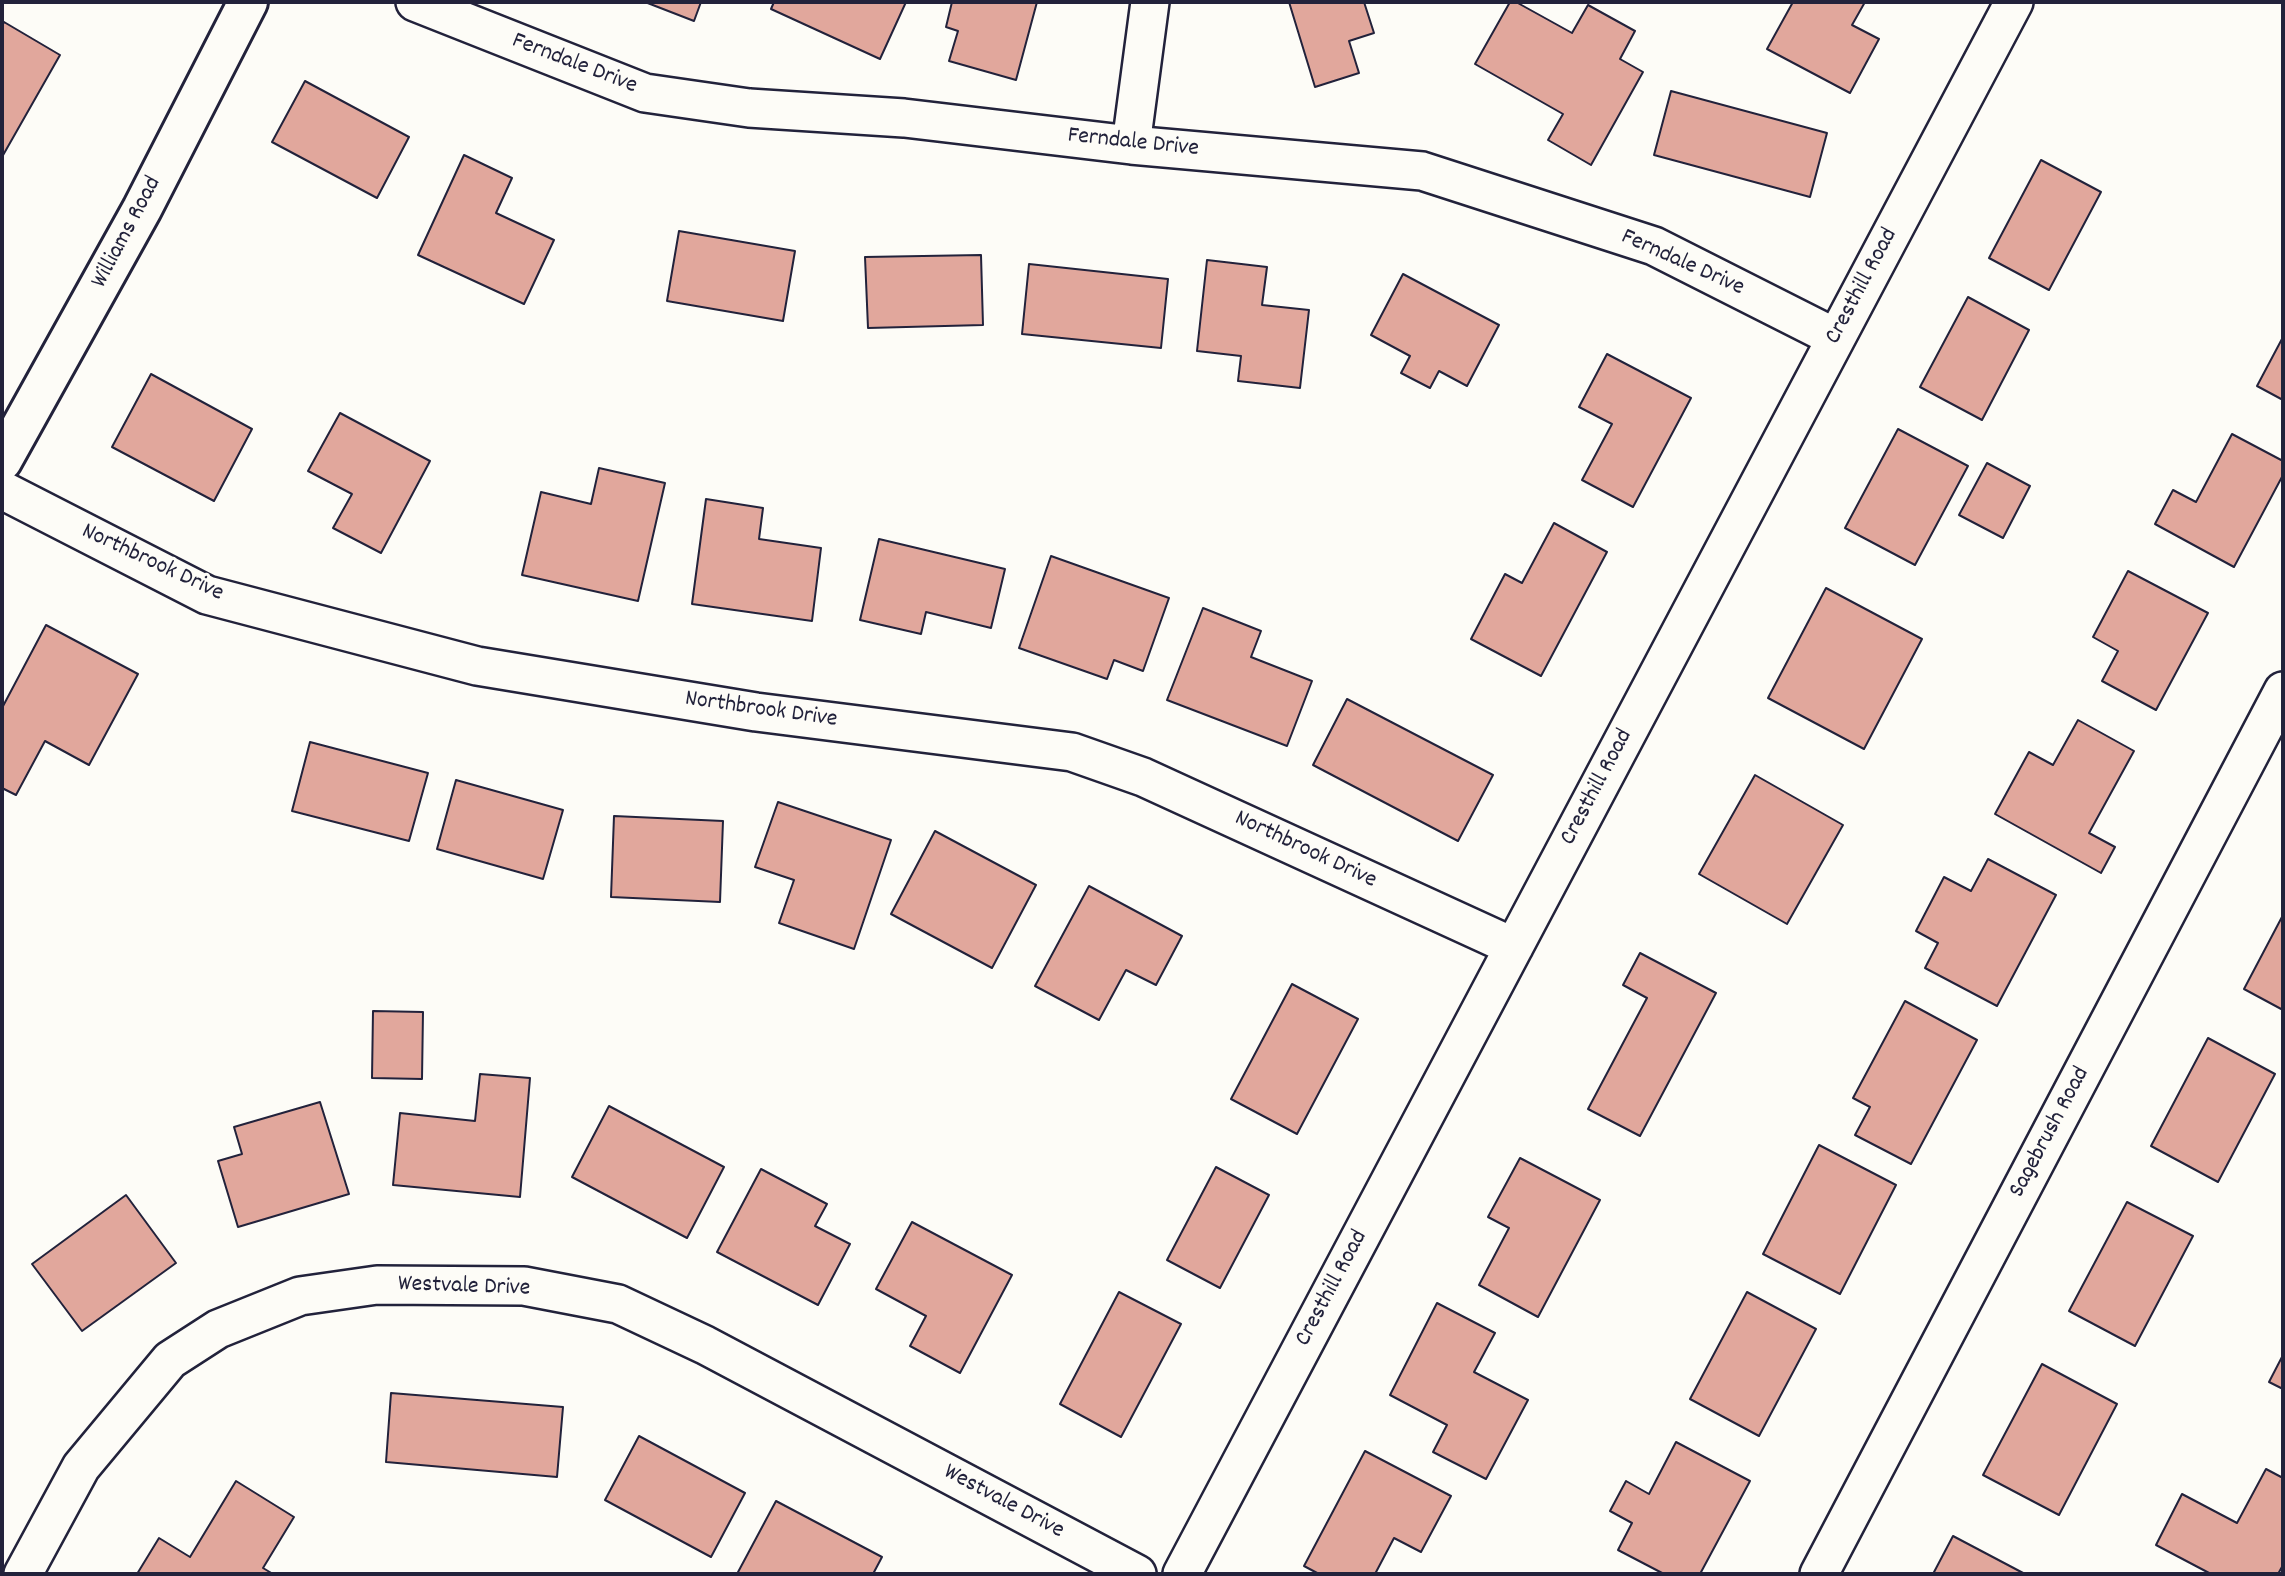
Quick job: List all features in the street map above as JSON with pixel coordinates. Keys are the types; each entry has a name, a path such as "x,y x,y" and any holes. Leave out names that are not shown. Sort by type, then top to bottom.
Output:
{"street":[{"name":"Williams Road","path":"2,461 142,209 248,2"},
{"name":"Ferndale Drive","path":"415,2 645,93 749,108 904,118 1132,145 1422,171 1654,246 1836,338"},
{"path":"1132,145 1150,2"},
{"name":"Cresthill Road","path":"1182,1574 2014,2"},
{"name":"Northbrook Drive","path":"2,490 207,595 477,666 756,712 1072,752 1143,777 1514,947"},
{"name":"Sagebrush Road","path":"1819,1574 2283,691"},
{"name":"Westvale Drive","path":"23,1574 80,1467 170,1360 218,1329 300,1296 377,1285 524,1286 618,1304 705,1345 1137,1574"}],"building":[{"path":"645,2 701,2 694,21"},
{"path":"774,2 906,2 880,59 771,9"},
{"path":"952,2 1037,2 1016,80 949,61 958,31 946,27"},
{"path":"1289,2 1364,2 1374,33 1349,41 1359,73 1315,87"},
{"path":"1510,2 1516,2 1572,33 1588,5 1635,31 1620,59 1643,72 1591,165 1548,140 1563,114 1475,64"},
{"path":"1793,2 1865,2 1852,25 1879,39 1850,93 1767,49"},
{"path":"4,22 60,55 2,157 2,26"},
{"path":"305,81 409,137 377,198 272,142"},
{"path":"1671,91 1827,133 1810,197 1654,155"},
{"path":"464,155 512,178 496,213 554,240 524,304 418,255"},
{"path":"2041,160 2101,192 2049,290 1989,258"},
{"path":"679,231 795,251 783,321 667,301"},
{"path":"981,255 983,325 868,328 865,257"},
{"path":"1207,260 1267,267 1262,305 1309,310 1300,388 1238,381 1241,356 1197,351"},
{"path":"1029,264 1168,279 1161,348 1022,334"},
{"path":"1403,274 1499,325 1467,386 1439,371 1430,388 1401,373 1410,356 1371,335"},
{"path":"1968,297 2029,330 1982,420 1920,387"},
{"path":"2283,337 2283,400 2257,386"},
{"path":"1607,354 1691,398 1633,507 1582,480 1612,424 1579,407"},
{"path":"151,374 252,429 214,501 112,447"},
{"path":"340,413 430,461 381,553 333,528 352,494 308,471"},
{"path":"1898,429 1968,466 1915,565 1845,528"},
{"path":"2232,434 2283,461 2283,475 2234,567 2155,524 2173,490 2196,502"},
{"path":"1987,463 2030,486 2003,538 1959,515"},
{"path":"599,468 665,483 638,601 522,575 541,492 591,504"},
{"path":"706,499 763,508 759,539 821,548 812,621 692,604"},
{"path":"1554,523 1607,552 1541,676 1471,639 1505,574 1522,583"},
{"path":"879,539 1005,569 991,628 926,612 921,634 860,620"},
{"path":"1051,556 1169,598 1143,671 1114,660 1107,679 1019,648"},
{"path":"2128,571 2208,613 2156,710 2102,681 2118,651 2093,637"},
{"path":"1826,588 1922,639 1864,749 1768,698"},
{"path":"1203,608 1261,631 1251,657 1312,681 1287,746 1167,700"},
{"path":"46,625 138,674 89,765 45,741 16,795 2,788 2,708"},
{"path":"1347,699 1493,775 1458,841 1313,765"},
{"path":"2078,720 2134,751 2089,833 2115,847 2101,873 1995,814 2029,752 2053,765"},
{"path":"310,742 428,773 409,841 292,811"},
{"path":"1755,775 1843,825 1787,924 1699,874"},
{"path":"456,780 563,810 543,879 437,849"},
{"path":"778,802 891,840 854,949 779,923 794,880 755,867"},
{"path":"614,816 723,821 720,902 611,897"},
{"path":"935,831 1036,885 992,968 891,914"},
{"path":"1988,859 2056,895 1997,1006 1925,968 1938,943 1916,931 1944,877 1971,891"},
{"path":"1089,886 1182,936 1156,985 1126,970 1099,1020 1035,986"},
{"path":"2283,915 2283,1010 2244,989"},
{"path":"1640,953 1716,993 1640,1136 1588,1109 1647,998 1623,985"},
{"path":"1292,984 1358,1019 1297,1134 1231,1099"},
{"path":"1905,1001 1977,1040 1911,1164 1855,1135 1870,1107 1853,1098"},
{"path":"373,1011 423,1012 422,1079 372,1078"},
{"path":"2208,1038 2275,1074 2218,1182 2151,1146"},
{"path":"480,1074 530,1078 520,1197 393,1185 400,1113 475,1121"},
{"path":"320,1102 349,1194 238,1227 218,1161 242,1154 234,1127"},
{"path":"609,1106 724,1167 687,1238 572,1177"},
{"path":"1819,1145 1896,1185 1840,1294 1763,1254"},
{"path":"1520,1158 1600,1200 1538,1317 1479,1285 1509,1228 1488,1217"},
{"path":"1216,1167 1269,1195 1220,1288 1167,1260"},
{"path":"761,1169 827,1204 815,1226 850,1244 818,1305 717,1252"},
{"path":"126,1195 176,1263 82,1331 32,1264"},
{"path":"2127,1202 2193,1236 2135,1346 2069,1311"},
{"path":"912,1222 1012,1275 960,1373 910,1346 926,1316 876,1289"},
{"path":"1119,1292 1181,1324 1121,1437 1060,1404"},
{"path":"1747,1292 1816,1329 1759,1436 1690,1399"},
{"path":"1437,1303 1495,1333 1474,1372 1528,1400 1486,1479 1433,1452 1447,1425 1390,1395"},
{"path":"2283,1355 2283,1389 2269,1382"},
{"path":"2042,1364 2117,1404 2059,1515 1983,1475"},
{"path":"391,1393 563,1407 557,1477 386,1462"},
{"path":"639,1436 745,1493 711,1557 605,1500"},
{"path":"1676,1442 1750,1481 1700,1574 1664,1574 1618,1550 1632,1523 1610,1511 1626,1481 1649,1494"},
{"path":"1365,1451 1451,1496 1421,1552 1394,1538 1375,1574 1319,1574 1304,1566"},
{"path":"2266,1469 2283,1478 2283,1565 2278,1574 2211,1574 2156,1545 2182,1494 2237,1523"},
{"path":"236,1481 294,1517 263,1568 273,1574 137,1574 159,1538 190,1557"},
{"path":"776,1501 882,1557 873,1574 737,1574"},
{"path":"1953,1536 2025,1574 1933,1574"}]}
